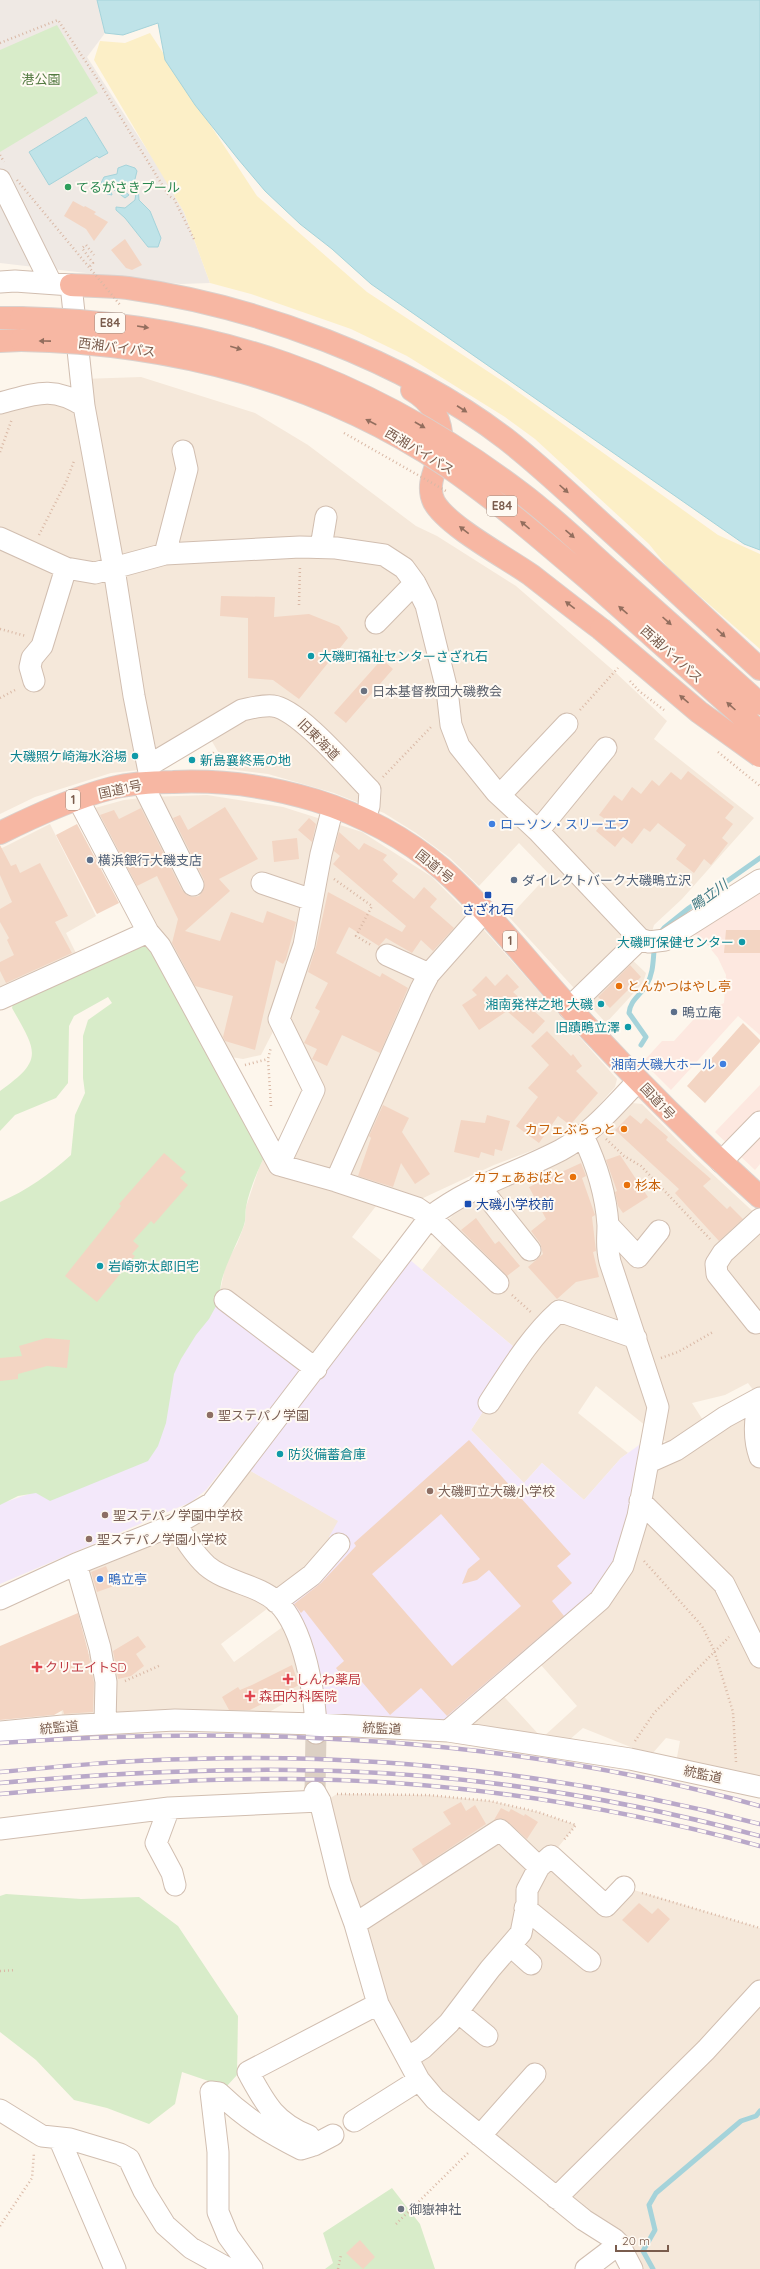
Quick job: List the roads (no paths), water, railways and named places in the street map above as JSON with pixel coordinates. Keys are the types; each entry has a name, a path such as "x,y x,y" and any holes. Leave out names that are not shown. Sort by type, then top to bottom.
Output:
{"highway":[{"path":"61,284 127,288 204,303 244,313 380,363 416,382 461,408 506,439 548,474 760,669"},
{"name":"西湘バイパス","path":"0,318 66,319 117,323 198,338 238,348 314,373 375,400 456,448 521,493 567,531 760,704"},
{"name":"西湘バイパス","path":"0,341 66,341 115,345 179,356 268,380 308,394 366,420 447,466 508,511 760,732"},
{"path":"340,348 418,394 433,408 441,423 441,449 430,488 434,502 442,511 463,529 530,574 601,629 699,712 760,756"},
{"name":"国道1号","path":"0,833 42,812 147,777 205,780 264,787 299,795 365,819 414,848 440,868 484,912 569,1008 638,1081 674,1118 760,1198"}],"street":[{"path":"9,180 61,284 114,569 147,777 193,885"},
{"path":"0,282 15,281 61,284"},
{"path":"10,400 54,392 69,396 84,406"},
{"path":"165,554 187,469 183,451"},
{"path":"321,547 326,517"},
{"path":"0,538 66,568 95,573 165,554 321,547 384,555 408,572 426,605 440,654 450,708 451,724 459,746 486,781 538,831 640,939 649,942 665,940 760,880"},
{"path":"34,681 30,667 32,658 42,646 66,568"},
{"path":"376,623 408,572"},
{"name":"旧東海道","path":"147,777 242,710 258,706 274,706 297,717 370,790 369,806 365,819"},
{"path":"500,795 567,724"},
{"path":"538,831 600,761"},
{"path":"78,799 148,932 160,946 279,1165 336,1181 417,1208 430,1217 498,1283"},
{"path":"279,1165 314,1090 279,1019 304,945 318,869 333,807"},
{"path":"262,883 312,900"},
{"path":"336,1181 429,974 484,912"},
{"path":"0,999 148,932"},
{"path":"569,1008 640,939"},
{"path":"387,955 429,974"},
{"path":"0,1599 76,1564 176,1524 212,1504 430,1217 479,1186 592,1135 638,1081"},
{"path":"721,1162 760,1122"},
{"path":"448,1731 600,1600 623,1566 640,1501 649,1462 658,1407 606,1245 608,1225 592,1135"},
{"path":"479,1186 530,1250"},
{"path":"756,1322 717,1274 716,1264 723,1254 760,1219"},
{"path":"608,1225 638,1257 660,1231"},
{"path":"225,1300 316,1369"},
{"path":"489,1403 521,1353 545,1323 559,1310 636,1338"},
{"path":"649,1462 676,1450 725,1417 760,1398"},
{"path":"760,1398 756,1417 756,1438 760,1457"},
{"path":"653,1434 662,1438 676,1450"},
{"path":"640,1501 724,1584 755,1636 760,1657"},
{"path":"176,1524 189,1545 207,1566 254,1587 276,1602 290,1617 306,1659 316,1728"},
{"path":"276,1602 312,1575 339,1544"},
{"path":"76,1564 100,1648 106,1682 105,1723"},
{"name":"統監道","path":"0,1732 105,1723 182,1720 316,1728 448,1731 630,1759 760,1787"},
{"path":"0,1829 169,1808 317,1797 340,1883 355,1924 378,2004 419,2080 435,2099 481,2137 556,2198 619,2244 632,2269"},
{"path":"169,1808 156,1843 172,1873 175,1885"},
{"path":"355,1924 500,1830 606,1906 624,1887"},
{"path":"407,2058 423,2048 458,2012 490,1969 521,1933 526,1890 545,1861"},
{"path":"525,1908 590,1961"},
{"path":"511,1946 531,1964"},
{"path":"556,2198 706,2050 760,1991"},
{"path":"314,2145 309,2136 299,2132 272,2112 248,2072 378,2004"},
{"path":"458,2012 487,2036"},
{"path":"354,2121 419,2080"},
{"path":"481,2137 524,2080"},
{"path":"252,2269 228,2236 218,2212 218,2152 211,2092 219,2093 241,2114 262,2129 301,2149 314,2145 333,2135"},
{"path":"0,2110 50,2137 120,2154 129,2160 144,2191 165,2225 191,2248 229,2269"},
{"path":"50,2137 115,2269"},
{"path":"586,2269 619,2244"}],"water":[{"path":"97,0 760,0 760,550 744,544 371,284 332,249 300,224 265,191 238,159 195,105 165,60 158,23 123,35 105,33"},
{"path":"86,117 108,153 99,158 97,156 49,185 29,152"},
{"path":"126,165 135,168 137,171 134,183 138,186 139,200 150,211 161,238 158,247 148,247 125,218 116,210 116,207 125,208 135,200 136,193 134,187 120,182 117,185 129,195 125,198 113,189 111,191 112,195 107,194 102,188 101,183 104,177 117,174 118,168"}],"waterway":[{"name":"鴫立川","path":"659,934 664,928 689,908 760,858"},
{"path":"641,1045 646,1037 629,1013 631,1005 645,988 649,980 654,951"},
{"path":"653,2269 643,2251 655,2230 649,2205 656,2193 741,2121 756,2116 760,2111"}],"tunnel":[{"path":"315,1792 316,1733"}],"railway":[{"path":"0,1743 95,1738 191,1736 287,1737 383,1742 478,1751 573,1765 667,1783 760,1806"},
{"path":"0,1772 120,1762 192,1759 264,1758 407,1764 478,1771 620,1793 690,1807 760,1824"},
{"path":"0,1783 73,1777 219,1770 351,1771 410,1775 528,1788 587,1797 703,1821 760,1836"},
{"path":"0,1794 109,1785 255,1779 351,1780 410,1784 469,1790 587,1807 703,1831 760,1846"}],"place":[{"name":"てるがさきプール","path":"68,187"},
{"name":"大磯町福祉センターさざれ石","path":"311,656"},
{"name":"日本基督教団大磯教会","path":"364,691"},
{"name":"大磯照ケ崎海水浴場","path":"135,756"},
{"name":"新島襄終焉の地","path":"192,760"},
{"name":"ローソン・スリーエフ","path":"492,824"},
{"name":"横浜銀行大磯支店","path":"90,860"},
{"name":"ダイレクトバーク大磯鴫立沢","path":"514,880"},
{"name":"さざれ石","path":"488,895"},
{"name":"大磯町保健センター","path":"742,942"},
{"name":"とんかつはやし亭","path":"619,986"},
{"name":"湘南発祥之地 大磯","path":"601,1004"},
{"name":"鴫立庵","path":"674,1012"},
{"name":"旧蹟鴫立澤","path":"628,1027"},
{"name":"湘南大磯大ホール","path":"723,1064"},
{"name":"カフェぶらっと","path":"624,1129"},
{"name":"カフェあおばと","path":"573,1177"},
{"name":"杉本","path":"627,1185"},
{"name":"大磯小学校前","path":"468,1204"},
{"name":"岩崎弥太郎旧宅","path":"100,1266"},
{"name":"聖ステパノ学園","path":"210,1415"},
{"name":"防災備蓄倉庫","path":"280,1454"},
{"name":"大磯町立大磯小学校","path":"430,1491"},
{"name":"聖ステパノ学園中学校","path":"105,1515"},
{"name":"聖ステパノ学園小学校","path":"89,1539"},
{"name":"鴫立亭","path":"100,1579"},
{"name":"クリエイトSD","path":"37,1667"},
{"name":"しんわ薬局","path":"288,1679"},
{"name":"森田内科医院","path":"250,1696"},
{"name":"御嶽神社","path":"401,2209"}],"park label":[{"name":"港公園","path":"41,79"}]}
